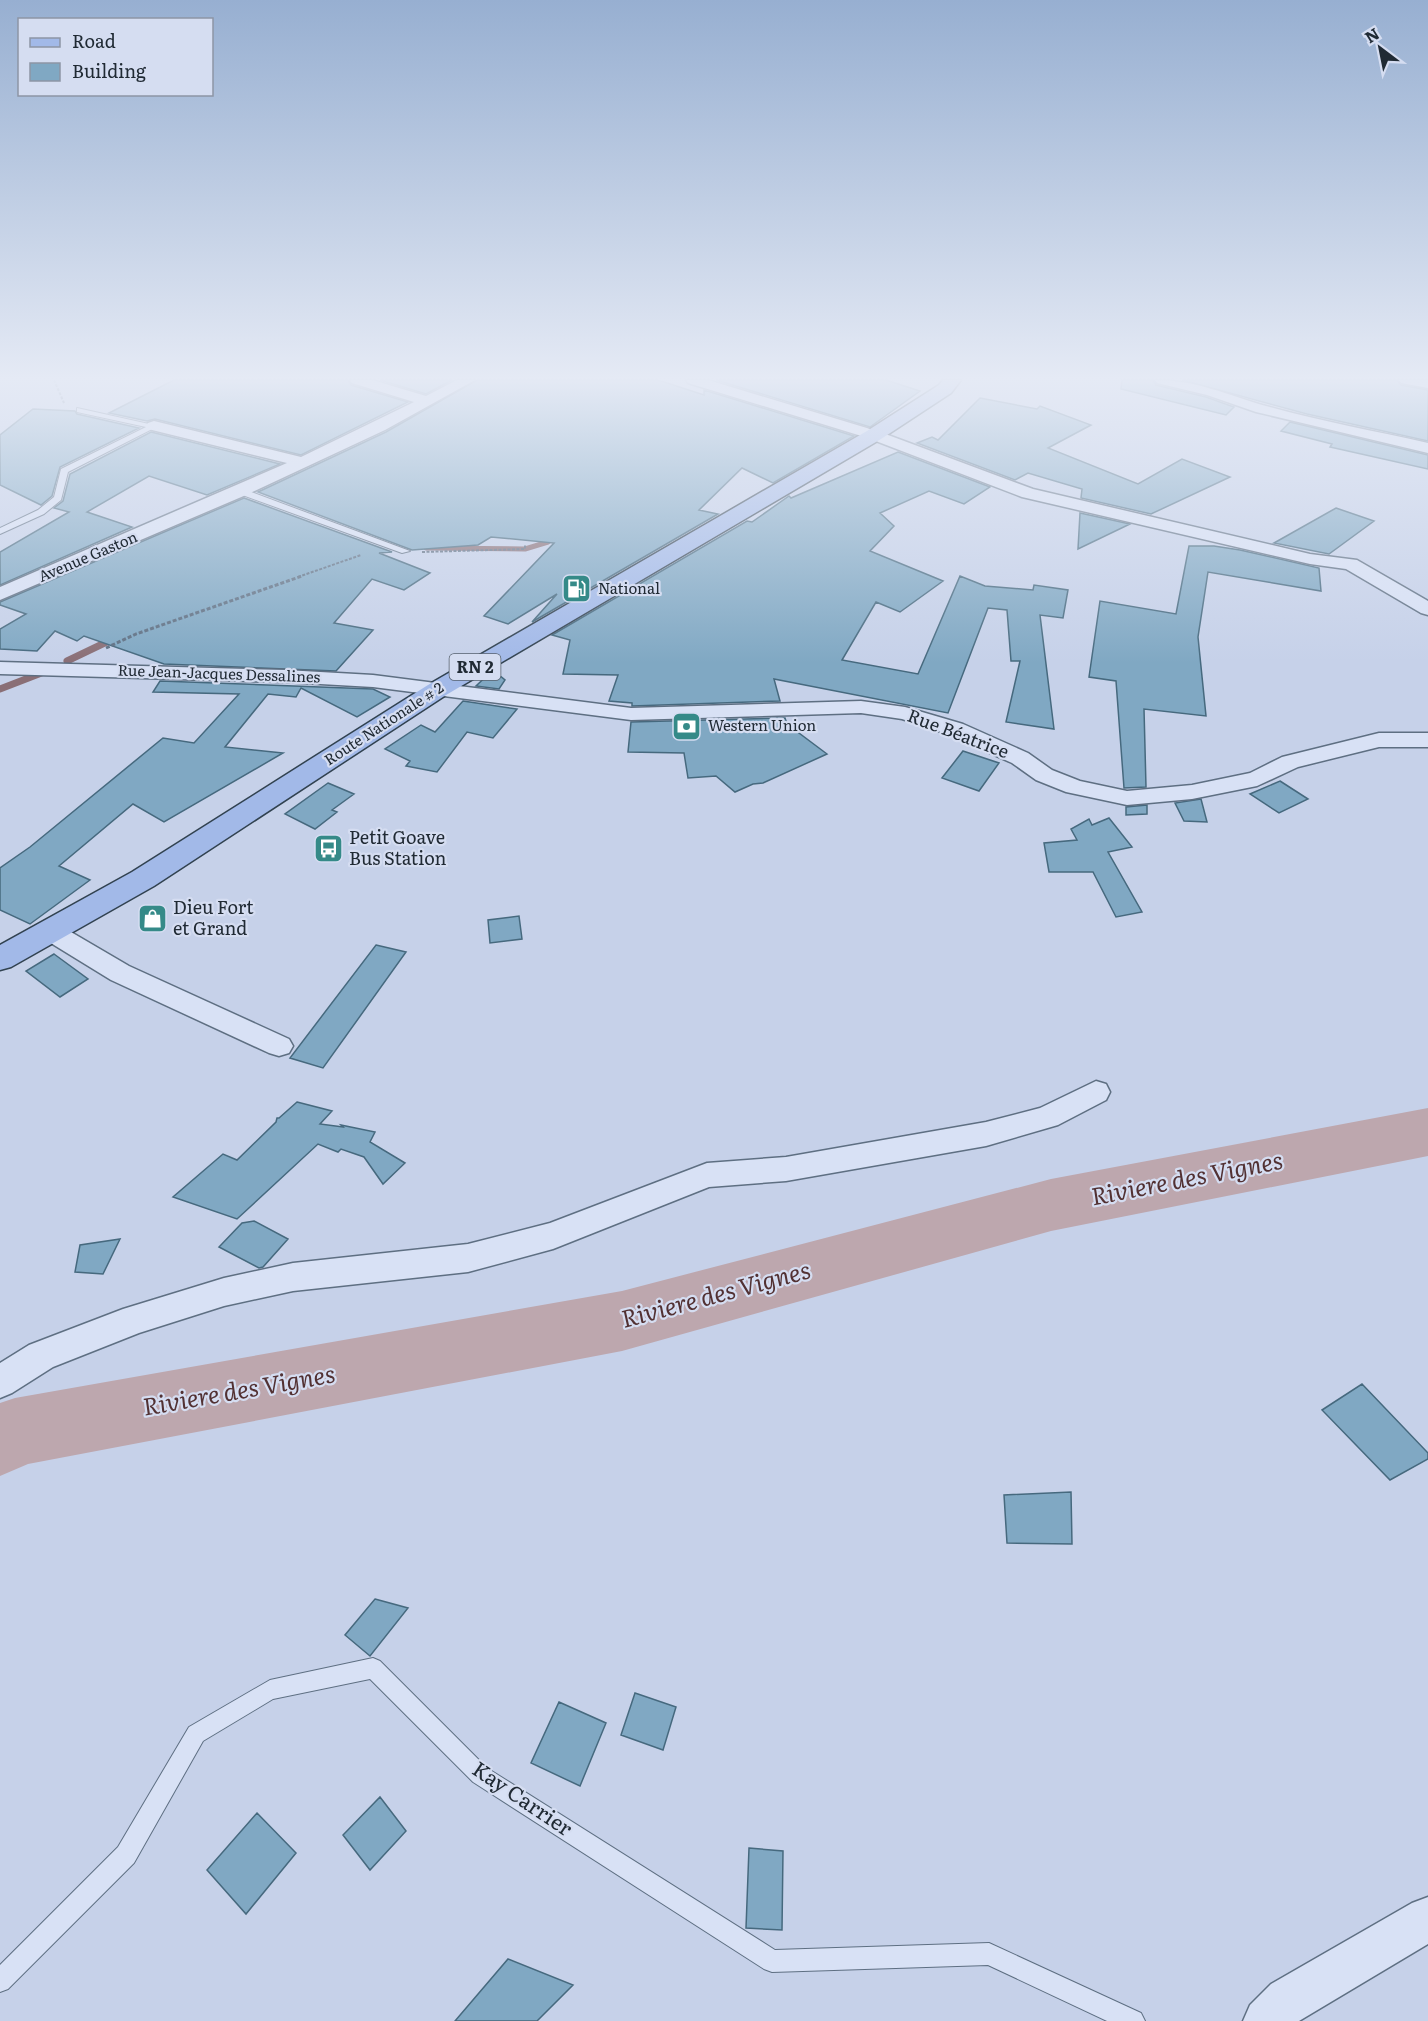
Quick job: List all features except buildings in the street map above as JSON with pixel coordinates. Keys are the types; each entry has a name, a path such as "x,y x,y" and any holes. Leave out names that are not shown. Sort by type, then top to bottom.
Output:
{"main road":[{"name":"Route Nationale # 2","path":"0,959 143,879 437,690 806,474"}],"street":[{"name":"Avenue Gaston","path":"0,594 275,474"},
{"path":"978,474 1028,493 1310,559 1351,564 1428,609"},
{"name":"Rue Jean-Jacques Dessalines","path":"0,668 285,676 373,681 437,690"},
{"name":"Rue Béatrice","path":"437,690 631,714 850,707 905,713 955,729 1010,753 1044,775 1074,787 1127,798 1192,792 1257,779 1290,762 1379,740 1428,740"},
{"path":"50,931 120,973 279,1046"},
{"path":"0,1382 52,1352 135,1318 224,1292 293,1277 468,1258 553,1236 707,1175 786,1169 986,1134 1048,1117 1096,1092"},
{"path":"1266,2021 1287,2000 1428,1919"}],"lane":[{"path":"0,531 41,512 58,498 63,474"},
{"path":"240,491 405,551"},
{"name":"Kay Carrier","path":"0,1981 126,1855 196,1734 270,1690 373,1668 480,1775 772,1961 989,1954 1133,2021"}],"path":[{"path":"62,669 136,634 368,553 405,551 439,554 525,549 525,545"}],"waterway":[{"path":"426,548 525,549 548,542 554,534"},
{"path":"67,661 115,638"},
{"path":"0,689 44,672"},
{"name":"Riviere des Vignes","path":"0,1441 15,1432 622,1321 1051,1205 1428,1132"}],"place":[{"name":"National","path":"577,589"},
{"name":"Western Union","path":"687,726"},
{"name":"Petit Goave Bus Station","path":"328,848"},
{"name":"Dieu Fort et Grand","path":"152,918"}]}
